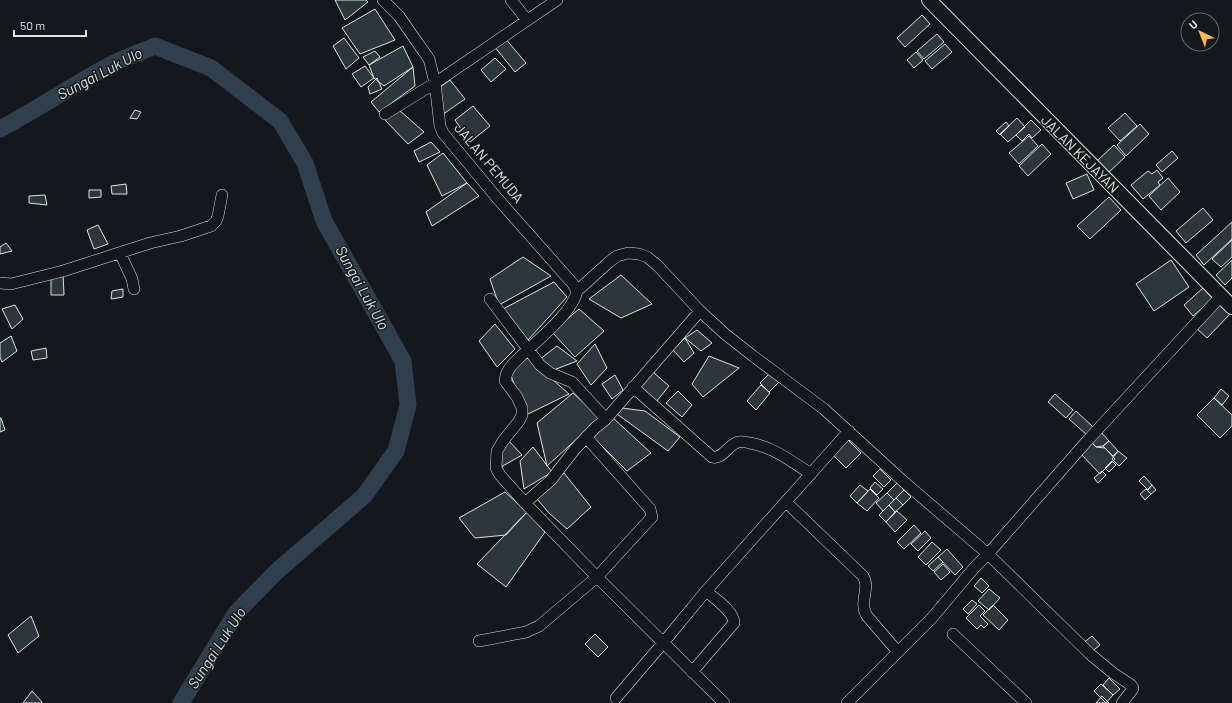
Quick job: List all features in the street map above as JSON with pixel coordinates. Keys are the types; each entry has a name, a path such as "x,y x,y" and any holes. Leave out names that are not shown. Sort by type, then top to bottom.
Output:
{"main road":[{"name":"JALAN KEJAYAN","path":"929,0 1232,307"}],"street":[{"name":"JALAN PEMUDA","path":"383,0 410,32 429,59 435,82 440,126 443,133 497,198 573,284 577,291"},
{"path":"511,0 527,20"},
{"path":"385,114 557,0"},
{"path":"0,283 11,284 40,277 211,226 216,221 218,216 222,195"},
{"path":"120,253 132,279 134,289"},
{"path":"724,703 525,503 500,475 496,468 497,451 522,415 522,408 517,397 505,380 506,373 509,368 568,310 576,296 577,291 617,256 628,253 639,254 647,257 657,265 700,311 753,356 824,409 904,482 988,554 1091,655 1113,673 1129,683 1133,688 1122,703"},
{"path":"847,703 931,619 974,568 1087,441 1221,296"},
{"path":"490,298 535,359 545,369 572,382 606,419"},
{"path":"525,503 551,480 575,449 606,419 700,311"},
{"path":"633,387 712,457 716,458 720,456 738,441 760,444 778,452 811,474"},
{"path":"616,698 664,643 706,590 849,431"},
{"path":"479,641 526,632 539,626 597,577 652,517 650,509 586,437"},
{"path":"786,502 863,576 866,582 863,602 864,610 867,616 898,652"},
{"path":"692,672 734,623 734,618 706,590"},
{"path":"953,634 1026,703"}],"building":[{"path":"335,0 366,0 368,2 345,20"},
{"path":"375,9 395,40 360,54 342,28"},
{"path":"922,15 930,24 905,47 897,38"},
{"path":"937,34 944,42 924,59 917,51"},
{"path":"504,37 526,63 515,72 494,46"},
{"path":"344,38 359,58 346,69 333,46"},
{"path":"945,44 952,52 932,69 925,61"},
{"path":"403,46 413,67 384,86 374,78 369,65"},
{"path":"375,51 380,57 369,65 363,57"},
{"path":"916,52 923,60 914,68 907,60"},
{"path":"495,58 506,69 491,82 481,70"},
{"path":"365,66 374,78 361,87 352,74"},
{"path":"413,67 415,86 379,112 371,102"},
{"path":"377,78 382,89 370,94 368,87"},
{"path":"450,80 465,99 442,115 440,87"},
{"path":"473,106 490,126 470,142 455,120"},
{"path":"135,110 141,112 137,119 130,118"},
{"path":"399,110 424,132 408,144 384,119"},
{"path":"1125,113 1137,126 1120,141 1108,128"},
{"path":"1017,118 1025,127 1008,142 1000,134"},
{"path":"1031,120 1041,130 1032,138 1029,134 1022,141 1016,135"},
{"path":"1006,122 1009,126 1000,135 996,131"},
{"path":"1140,124 1149,134 1126,156 1117,145"},
{"path":"1029,136 1038,146 1019,164 1009,153"},
{"path":"431,142 440,152 419,162 414,151"},
{"path":"1042,144 1051,154 1028,176 1019,166"},
{"path":"1114,145 1125,157 1107,174 1096,162"},
{"path":"1172,151 1178,158 1162,172 1156,165"},
{"path":"443,153 467,183 442,196 427,165"},
{"path":"1157,170 1163,178 1158,182 1160,185 1143,199 1131,185 1148,171 1152,174"},
{"path":"1087,174 1094,190 1073,199 1066,183"},
{"path":"1168,178 1180,192 1161,210 1149,196"},
{"path":"467,183 479,196 432,226 426,212"},
{"path":"126,184 127,194 112,194 111,186"},
{"path":"89,190 101,190 101,197 89,198"},
{"path":"45,195 47,205 29,203 29,196"},
{"path":"1109,197 1121,210 1090,239 1077,226"},
{"path":"1203,208 1213,220 1186,243 1176,231"},
{"path":"1232,222 1232,239 1204,265 1196,255"},
{"path":"98,225 108,244 94,249 87,230"},
{"path":"1232,240 1232,257 1221,267 1212,259"},
{"path":"6,243 12,251 0,254 0,247"},
{"path":"523,257 551,276 499,305 490,279"},
{"path":"1171,260 1189,287 1154,311 1136,284"},
{"path":"1232,260 1232,278 1225,285 1216,275"},
{"path":"63,273 64,295 51,295 51,275"},
{"path":"621,275 652,304 621,318 589,299"},
{"path":"554,282 567,297 528,340 503,309"},
{"path":"1203,288 1213,299 1193,316 1184,305"},
{"path":"123,289 123,297 111,299 112,291"},
{"path":"1218,303 1230,314 1207,338 1195,327"},
{"path":"15,305 23,319 12,329 2,309"},
{"path":"579,309 604,331 575,357 552,332"},
{"path":"495,324 515,349 497,367 479,341"},
{"path":"697,330 712,343 701,351 685,338"},
{"path":"11,336 17,351 2,362 0,357 0,343"},
{"path":"685,338 694,353 684,362 673,350"},
{"path":"595,344 607,368 591,385 577,364"},
{"path":"557,346 577,361 551,371 539,360"},
{"path":"46,348 47,358 33,360 31,351"},
{"path":"526,356 569,394 526,415 510,373"},
{"path":"709,356 739,368 703,397 692,384"},
{"path":"653,372 669,386 656,402 638,386"},
{"path":"770,373 779,382 769,392 760,383"},
{"path":"615,375 623,390 612,399 602,384"},
{"path":"761,385 770,393 756,410 747,401"},
{"path":"1221,389 1229,396 1222,405 1214,398"},
{"path":"678,391 692,405 682,417 666,403"},
{"path":"573,393 600,418 547,466 537,423"},
{"path":"1055,394 1073,410 1066,418 1048,402"},
{"path":"1214,398 1232,415 1232,426 1220,438 1197,415"},
{"path":"622,408 645,411 680,437 668,451 617,414"},
{"path":"1076,411 1093,427 1087,435 1069,419"},
{"path":"612,417 651,453 627,471 592,436"},
{"path":"0,418 5,430 0,432"},
{"path":"1099,430 1109,441 1103,446 1096,447 1089,439"},
{"path":"846,438 861,453 846,468 831,453"},
{"path":"509,441 522,455 501,467 499,449"},
{"path":"1109,441 1118,451 1113,456 1103,446"},
{"path":"1091,442 1096,447 1105,448 1115,459 1100,474 1080,453"},
{"path":"533,447 552,472 524,489 520,461"},
{"path":"1118,451 1127,458 1119,466 1112,459"},
{"path":"1112,461 1116,465 1109,472 1105,468"},
{"path":"880,469 891,480 884,487 873,476"},
{"path":"1102,471 1106,475 1098,483 1094,478"},
{"path":"564,473 591,507 567,529 549,513 537,499"},
{"path":"1144,476 1152,485 1148,490 1139,481"},
{"path":"875,482 883,489 877,495 870,488"},
{"path":"897,483 904,490 894,500 887,493"},
{"path":"860,485 868,491 857,503 850,496"},
{"path":"1152,485 1156,490 1151,494 1147,490"},
{"path":"870,489 879,498 867,511 857,503"},
{"path":"1146,489 1151,494 1145,500 1140,494"},
{"path":"904,490 911,497 903,505 896,498"},
{"path":"505,492 527,512 506,535 475,538 459,518"},
{"path":"887,493 894,500 883,511 876,503"},
{"path":"896,498 903,505 895,512 889,505"},
{"path":"889,505 895,512 886,522 879,515"},
{"path":"897,511 907,520 895,532 886,522"},
{"path":"527,512 545,532 506,587 477,564"},
{"path":"914,525 921,533 904,549 897,542"},
{"path":"925,531 931,538 918,551 911,544"},
{"path":"932,542 941,550 926,565 918,557"},
{"path":"947,549 963,567 955,575 938,557"},
{"path":"938,557 943,562 933,571 928,566"},
{"path":"943,564 950,572 941,580 934,572"},
{"path":"981,578 989,586 982,593 974,586"},
{"path":"989,589 1000,598 989,610 978,601"},
{"path":"972,600 977,604 968,614 963,609"},
{"path":"979,605 985,611 980,616 988,624 984,628 981,625 977,629 966,618"},
{"path":"993,605 1008,620 999,630 983,615"},
{"path":"31,616 39,636 18,653 8,635"},
{"path":"595,634 608,647 598,657 585,644"},
{"path":"1092,636 1100,645 1090,653 1082,644"},
{"path":"1109,678 1120,689 1113,695 1103,685"},
{"path":"1101,684 1113,695 1106,703 1094,691"},
{"path":"32,691 42,702 23,703"},
{"path":"1102,696 1109,703 1096,703"}],"waterway":[{"name":"Sungai Luk Ulo","path":"0,129 112,64 155,46 211,68 280,121 305,163 324,221 403,361 408,405 396,451 364,496 276,572 236,613 181,703"}]}
